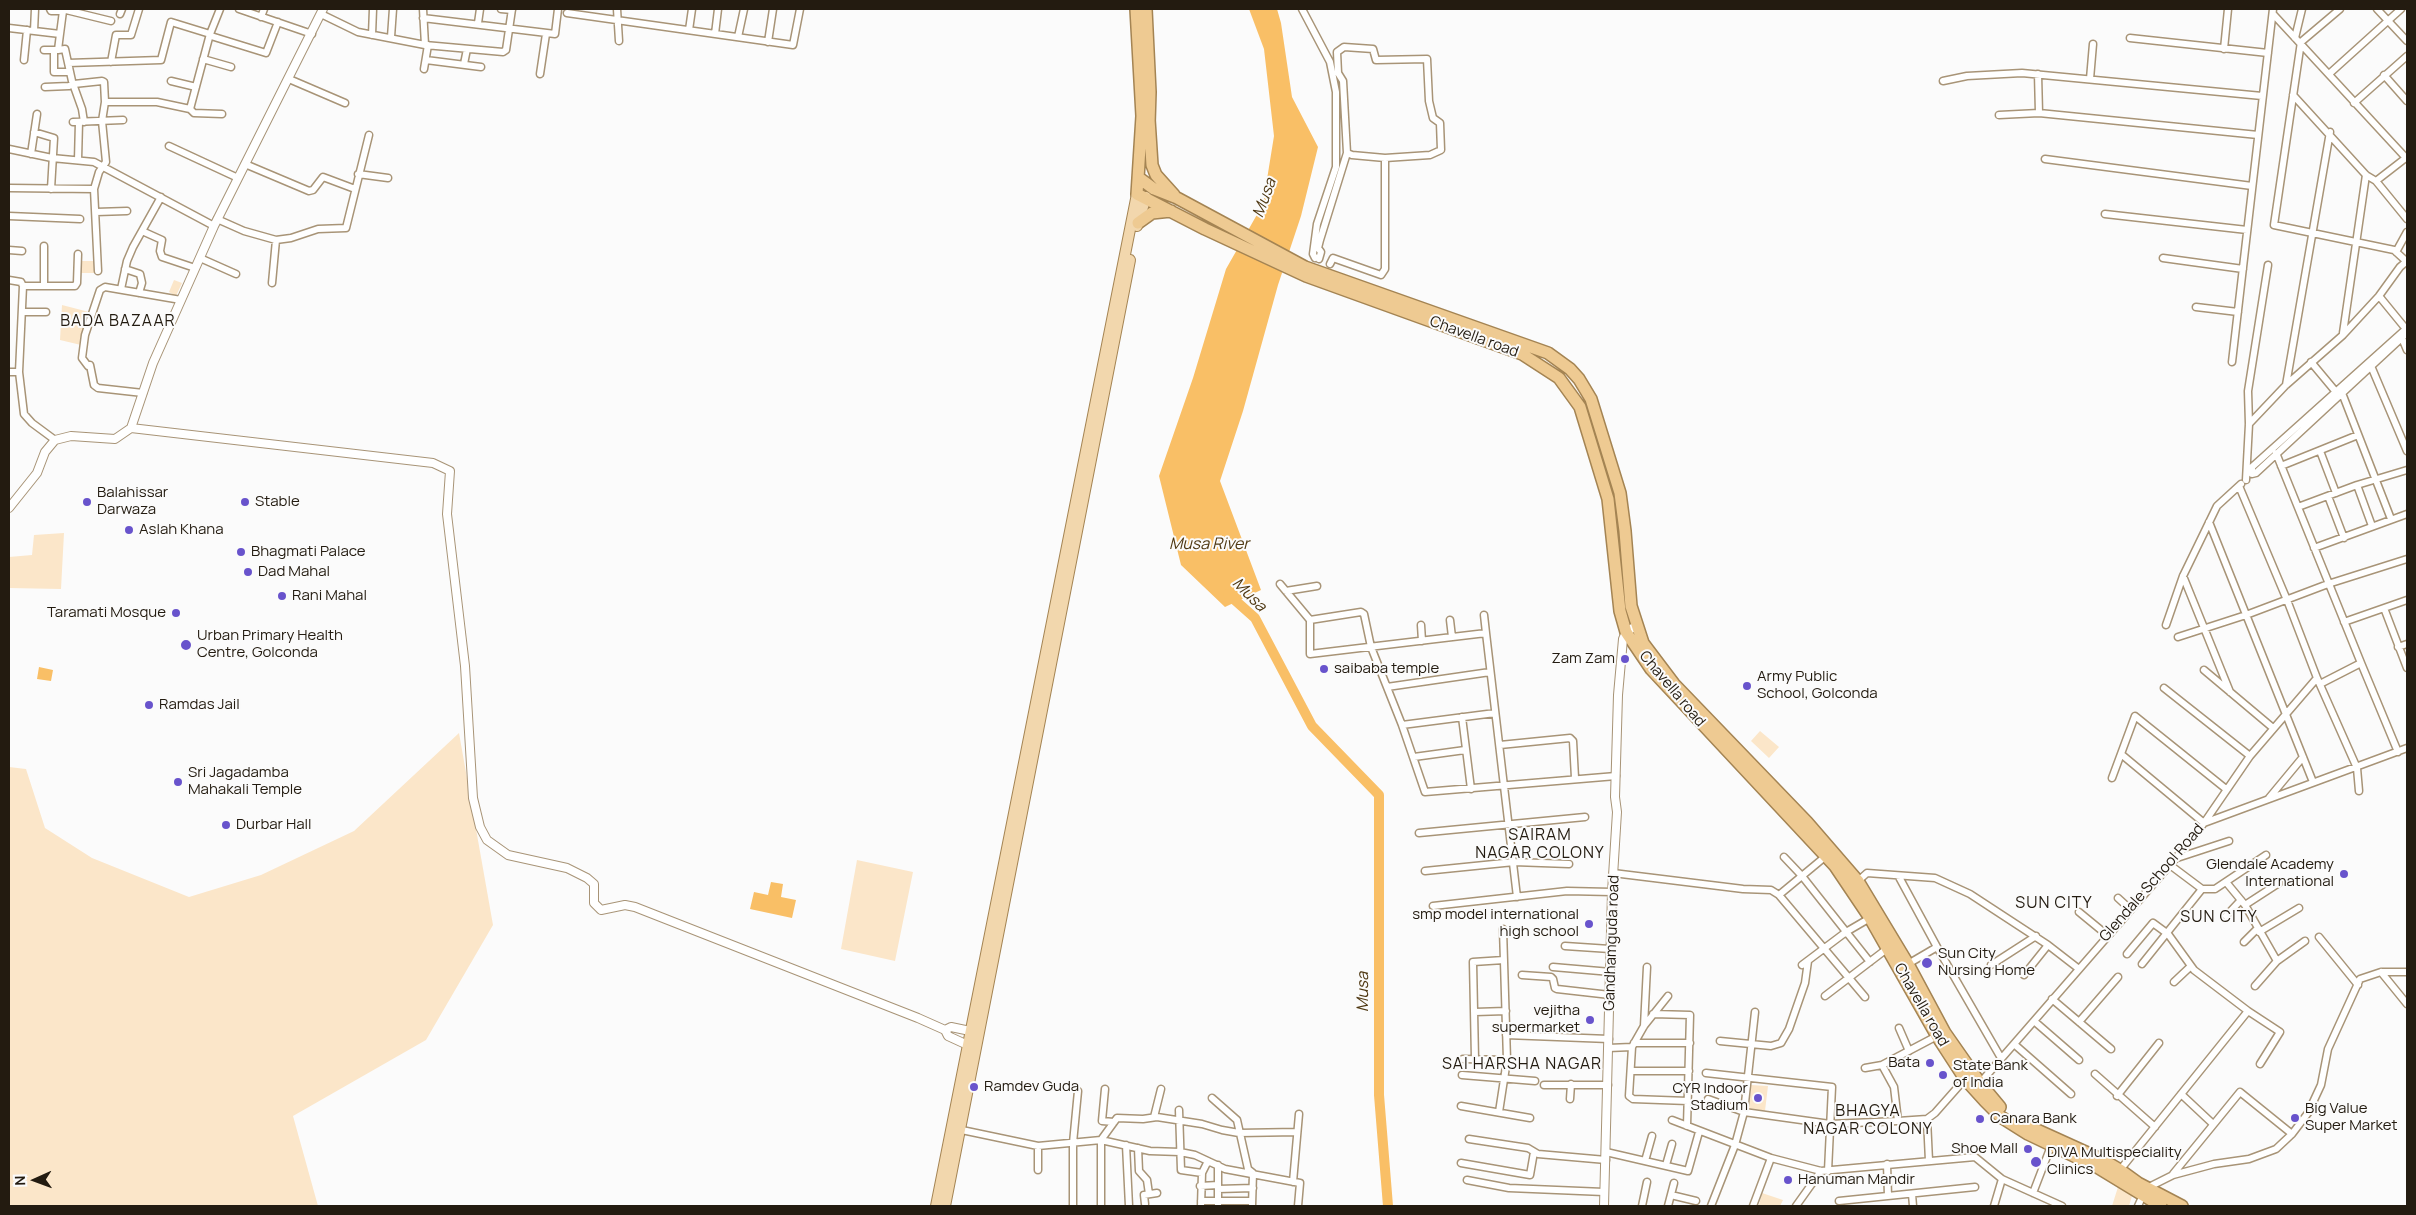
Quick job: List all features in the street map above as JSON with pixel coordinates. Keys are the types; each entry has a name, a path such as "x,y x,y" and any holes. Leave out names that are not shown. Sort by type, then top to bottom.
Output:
{"highway":[{"path":"1136,9 1145,190"},
{"path":"1145,190 1150,92 1146,9"},
{"path":"1149,117 1150,146 1156,175 1177,198"},
{"path":"1145,190 1177,198 1305,266 1327,266"},
{"name":"Chavella road","path":"1145,190 1171,211 1205,229 1327,266 1522,354 1545,367 1562,380 1580,407 1608,499 1619,603 1651,669 1669,691 1854,884 1870,918 1937,1036 1965,1078 2001,1117 2051,1146 2097,1167 2161,1206"},
{"path":"1138,224 1152,213 1171,211"},
{"name":"Chavella road","path":"1631,629 1674,684 1807,822 1854,884 1908,964 1945,1033 1980,1083 2002,1109 2032,1128 2120,1170 2138,1183 2143,1196"},
{"name":"Chavella road","path":"2143,1196 2182,1206"}],"main road":[{"path":"976,1032 1145,190"},
{"path":"936,1206 976,1032 1145,190"},
{"path":"945,1206 955,1128"}],"street":[{"path":"24,60 35,9"},
{"path":"50,9 51,11 66,10 111,21"},
{"path":"111,62 116,35 131,35 139,9"},
{"path":"190,109 210,35 220,9"},
{"path":"239,9 312,34"},
{"path":"261,17 264,9"},
{"path":"372,35 373,9"},
{"path":"391,37 393,9"},
{"path":"423,9 426,45 424,69"},
{"path":"478,23 480,9"},
{"path":"9,508 37,473 45,452 54,440 71,436 116,439 131,428 153,363 215,223 322,12 358,32 426,45 505,52 512,10 501,9"},
{"path":"423,18 478,23 555,34 558,9"},
{"path":"618,9 619,40"},
{"path":"689,30 692,9"},
{"path":"715,34 718,9"},
{"path":"738,37 744,9"},
{"path":"768,42 773,9"},
{"path":"567,13 794,45 800,9"},
{"path":"1302,9 1330,62 1336,92 1336,167 1317,224 1313,254 1317,258 1321,252"},
{"path":"2224,48 2228,9"},
{"path":"2250,424 2286,385 2342,335 2379,296 2407,261 2396,252 2274,225 2293,95 2302,9"},
{"path":"2298,40 2340,9"},
{"path":"2377,9 2407,41"},
{"path":"2329,74 2402,9"},
{"path":"63,11 54,72 70,72"},
{"path":"2273,12 2354,103 2407,158 2376,181"},
{"path":"2232,362 2273,12"},
{"path":"54,62 161,60 171,22 266,53 278,22"},
{"path":"9,28 60,34"},
{"path":"540,74 546,34"},
{"path":"2130,38 2268,53"},
{"path":"2090,79 2093,44"},
{"path":"1348,153 1386,158 1430,155 1441,150 1440,123 1432,118 1429,101 1427,59 1376,60 1372,49 1344,47 1337,52 1338,73 1343,81 1348,153 1318,248 1327,266 1381,275 1385,269 1386,158"},
{"path":"44,50 65,49 82,109 79,122 78,160"},
{"path":"464,64 467,49"},
{"path":"2354,103 2407,56"},
{"path":"203,59 231,68"},
{"path":"426,60 481,67"},
{"path":"1944,81 1967,76 2038,74 2262,96"},
{"path":"2038,74 2039,113"},
{"path":"2384,76 2407,101"},
{"path":"289,79 345,103"},
{"path":"171,81 196,87"},
{"path":"45,87 104,82 105,102 102,121 106,162 102,166 94,189 98,271"},
{"path":"2293,95 2330,132 2366,175 2376,181 2407,219"},
{"path":"105,102 157,102 190,109 194,113 222,114"},
{"path":"1999,115 2039,113 2258,135"},
{"path":"31,154 37,114"},
{"path":"79,122 123,120"},
{"path":"34,132 54,138 51,189"},
{"path":"2286,385 2314,234 2330,132"},
{"path":"9,149 52,158 78,160 102,166 215,223 276,240 290,238 318,229 346,228 369,135"},
{"path":"169,146 238,178"},
{"path":"2045,159 2252,186"},
{"path":"245,164 309,190 313,190 324,177 355,189"},
{"path":"358,174 388,178"},
{"path":"2342,335 2366,175"},
{"path":"9,188 94,189"},
{"path":"121,290 125,269 133,247 161,197"},
{"path":"96,212 127,211"},
{"path":"2104,214 2247,230"},
{"path":"9,216 80,218"},
{"path":"142,231 162,240 160,251 162,257 195,268"},
{"path":"2396,252 2407,232"},
{"path":"272,283 276,240"},
{"path":"44,246 44,286"},
{"path":"9,250 22,251"},
{"path":"23,286 77,284 78,254"},
{"path":"200,258 236,274"},
{"path":"2163,258 2243,269"},
{"path":"2246,480 2250,424 2248,391 2250,368 2268,265"},
{"path":"125,269 140,274 142,283 140,293"},
{"path":"9,280 20,282 23,286 20,372 24,414 32,423 54,440"},
{"path":"143,392 98,388 94,385 90,365 88,366 82,358 85,335 100,290 106,287 181,300"},
{"path":"2379,296 2406,332 2407,350"},
{"path":"2196,308 2238,312"},
{"path":"22,312 46,312"},
{"path":"2166,625 2183,576 2217,506 2252,474 2256,473 2339,392 2371,366 2406,332"},
{"path":"2252,474 2252,467 2406,332"},
{"path":"2311,362 2339,392 2376,479 2391,520"},
{"path":"2371,366 2407,451"},
{"path":"9,372 20,372"},
{"path":"131,428 433,463 450,471 447,514 465,666 473,798 480,827 487,840 508,855 567,868 588,878 594,884 594,903 601,910 625,905 635,907 945,1030 948,1036 972,1047"},
{"path":"2281,466 2358,435"},
{"path":"2320,451 2336,493"},
{"path":"2276,454 2398,752"},
{"path":"2298,508 2357,485 2407,470"},
{"path":"2357,485 2372,526"},
{"path":"2239,486 2287,600 2318,681 2357,768 2359,791"},
{"path":"2328,496 2344,538"},
{"path":"2314,548 2407,514"},
{"path":"2209,522 2313,782"},
{"path":"2178,637 2246,615 2328,584 2407,559"},
{"path":"2183,576 2230,692"},
{"path":"1280,584 1310,620 1310,654 1486,633"},
{"path":"1286,591 1317,586"},
{"path":"2344,622 2407,600"},
{"path":"2384,608 2407,668"},
{"path":"1310,620 1361,612 1364,616 1371,647 1414,757 1425,792 1616,776"},
{"path":"1484,615 1517,897"},
{"path":"1450,620 1452,637"},
{"path":"1421,626 1422,641"},
{"name":"Gandhamguda road","path":"1605,1206 1610,949 1617,812 1616,776 1621,662 1623,639 1631,629"},
{"path":"2398,646 2407,644"},
{"path":"2318,681 2361,664"},
{"path":"2204,670 2273,728"},
{"path":"1387,687 1490,672"},
{"name":"Glendale School Road","path":"1980,1083 2107,935 2170,865 2204,823 2226,788 2250,756 2285,713 2318,681"},
{"path":"2164,688 2250,756"},
{"path":"1402,725 1495,713"},
{"path":"2112,778 2135,716 2226,788"},
{"path":"1462,717 1470,789"},
{"path":"1500,745 1570,738 1573,741 1575,778"},
{"path":"2120,754 2204,823 2407,748"},
{"path":"1414,757 1465,750"},
{"path":"2268,799 2303,757"},
{"path":"1419,833 1586,817"},
{"path":"2175,859 2229,841"},
{"path":"1779,895 1826,856"},
{"path":"2170,865 2202,889 2215,889 2266,856"},
{"path":"1784,857 1802,876 1870,962"},
{"path":"1425,871 1514,862 1569,864"},
{"path":"1614,873 1743,889 1771,890 1779,895 1825,948 1848,980 1865,997"},
{"path":"1854,884 1867,873 1900,877 1935,878 1970,894 2048,944 2079,969"},
{"path":"1900,877 1937,947 2001,1058"},
{"path":"2226,882 2243,903 2277,961"},
{"path":"2226,916 2243,903 2279,883"},
{"path":"2142,964 2168,934 2202,889"},
{"path":"1434,906 1567,891 1612,892"},
{"path":"2118,898 2130,909"},
{"path":"2244,942 2258,930 2299,908"},
{"path":"2079,912 2107,935"},
{"path":"1720,1041 1771,1046 1781,1043 1789,1028 1805,983 1805,963 1846,932 1870,918"},
{"path":"2127,954 2153,922 2168,934 2191,966 2248,1011 2280,1032 2260,1064"},
{"path":"1499,1112 1506,1080 1507,1060 1503,929"},
{"path":"1990,965 2036,936"},
{"path":"2319,937 2358,985"},
{"path":"2255,986 2277,961 2305,941"},
{"path":"2024,975 2048,944"},
{"path":"1565,946 1610,949"},
{"path":"1908,964 1937,947"},
{"path":"1825,996 1888,948"},
{"path":"1475,1059 1473,962 1504,960"},
{"path":"2174,982 2191,966"},
{"path":"1552,967 1611,972"},
{"path":"1644,1026 1647,967"},
{"path":"2381,972 2407,1004"},
{"path":"2173,1175 2214,1164 2249,1159 2276,1149 2292,1134 2308,1113 2321,1085 2328,1049 2360,979 2381,972 2407,972"},
{"path":"1522,975 1551,977 1557,989 1610,996"},
{"path":"2079,1022 2118,977"},
{"path":"1668,996 1644,1026 1633,1045 1629,1092 1631,1098 1688,1101"},
{"path":"2052,999 2111,1050"},
{"path":"1475,1012 1506,1011"},
{"path":"2120,1170 2248,1011"},
{"path":"1711,1206 1735,1145 1744,1112 1755,1012"},
{"path":"1653,1014 1690,1015 1688,1126"},
{"path":"2034,1021 2079,1060"},
{"path":"945,1030 951,1027 976,1032"},
{"path":"1898,1028 1909,1051"},
{"path":"1506,1035 1609,1044 1690,1043"},
{"path":"1865,1068 1882,1065 1937,1036"},
{"path":"2117,1096 2159,1043"},
{"path":"2014,1044 2071,1094"},
{"path":"1463,1059 1507,1060"},
{"path":"1882,1065 1894,1087 1898,1121"},
{"path":"1632,1070 1689,1071"},
{"path":"1706,1074 1832,1087 1825,1171 1796,1206"},
{"path":"2095,1074 2117,1096 2155,1127"},
{"path":"1462,1076 1535,1081"},
{"path":"1708,1098 1744,1112 1830,1124 1927,1119 1935,1113 1965,1078"},
{"path":"1570,1099 1571,1084"},
{"path":"1544,1085 1608,1084"},
{"path":"1105,1089 1102,1121 1114,1122"},
{"path":"1154,1117 1162,1089"},
{"path":"1073,1206 1073,1143 1078,1091"},
{"path":"2143,1196 2173,1175 2240,1092 2292,1134"},
{"path":"2181,1094 2213,1124"},
{"path":"1208,1161 1202,1173 1200,1186 1201,1203 1252,1204 1253,1173 1248,1168 1237,1120 1212,1098"},
{"path":"1461,1106 1530,1118"},
{"path":"1179,1110 1181,1170 1202,1173"},
{"path":"1293,1182 1299,1114"},
{"path":"1101,1206 1101,1140 1117,1118 1143,1119 1154,1117 1202,1124 1239,1133 1297,1132"},
{"path":"1927,1119 1929,1160"},
{"path":"1672,1120 1770,1158 1825,1171 1975,1157 2002,1179 2057,1205"},
{"path":"955,1128 1038,1146 1101,1140 1138,1148 1180,1152 1225,1169 1300,1183 1298,1206"},
{"path":"1469,1139 1528,1148 1538,1154 1606,1156 1645,1161 1688,1171 1699,1132"},
{"path":"1645,1161 1652,1136"},
{"path":"1666,1165 1672,1144"},
{"path":"1126,1145 1129,1206"},
{"path":"1038,1146 1038,1170"},
{"path":"2034,1193 2051,1146"},
{"path":"1138,1148 1141,1175 1148,1180 1153,1194 1144,1195 1145,1204"},
{"path":"1461,1163 1530,1175 1534,1152"},
{"path":"1753,1206 1770,1158"},
{"path":"1887,1164 1888,1196"},
{"path":"1218,1166 1218,1203"},
{"path":"1127,1168 1139,1168"},
{"path":"1994,1206 2002,1179"},
{"path":"1467,1180 1509,1188 1604,1192"},
{"path":"1642,1206 1648,1182"},
{"path":"1668,1206 1674,1183"},
{"path":"1200,1186 1253,1188"},
{"path":"1839,1201 1975,1188"},
{"path":"1912,1194 1913,1206"},
{"path":"1671,1195 1696,1201"}],"shaded area":[{"path":"80,261 94,261 94,273 80,273"},
{"path":"174,280 182,283 176,296 169,292"},
{"path":"62,305 89,312 81,345 60,340"},
{"path":"64,533 61,589 9,588 9,557 32,555 34,535"},
{"path":"1760,731 1779,747 1769,758 1751,741"},
{"path":"459,733 493,925 426,1040 293,1116 318,1206 9,1206 9,767 26,769 45,828 92,858 189,897 261,875 354,831"},
{"path":"857,860 913,872 895,961 841,949"},
{"name":"CYR Indoor Stadium","path":"1751,1085 1768,1086 1765,1111 1749,1109"},
{"path":"2118,1187 2132,1196 2129,1206 2112,1206"},
{"path":"1762,1193 1783,1200 1780,1206 1759,1205"}],"water":[{"name":"Musa River","path":"1249,9 1277,9 1281,23 1292,97 1318,147 1301,216 1278,285 1243,411 1220,481 1261,590 1225,607 1181,565 1159,476 1193,378 1226,269 1263,204 1274,136 1264,49"},
{"path":"39,667 53,670 51,681 37,679"},
{"path":"771,882 783,884 781,897 796,900 792,918 750,909 754,892 768,895"}],"waterway":[{"name":"Musa","path":"1228,594 1255,618 1312,726 1379,795 1379,1095 1388,1206"}],"place":[{"name":"Balahissar Darwaza","path":"87,502"},
{"name":"Stable","path":"245,502"},
{"name":"Aslah Khana","path":"129,530"},
{"name":"Bhagmati Palace","path":"241,552"},
{"name":"Dad Mahal","path":"248,572"},
{"name":"Rani Mahal","path":"282,596"},
{"name":"Taramati Mosque","path":"176,613"},
{"name":"Urban Primary Health Centre, Golconda","path":"186,645"},
{"name":"Zam Zam","path":"1625,659"},
{"name":"saibaba temple","path":"1324,669"},
{"name":"Army Public School, Golconda","path":"1747,686"},
{"name":"Ramdas Jail","path":"149,705"},
{"name":"Sri Jagadamba Mahakali Temple","path":"178,782"},
{"name":"Durbar Hall","path":"226,825"},
{"name":"Glendale Academy International","path":"2344,874"},
{"name":"smp model international high school","path":"1589,924"},
{"name":"Sun City Nursing Home","path":"1927,963"},
{"name":"vejitha supermarket","path":"1590,1020"},
{"name":"Bata","path":"1930,1063"},
{"name":"State Bank of India","path":"1943,1075"},
{"name":"Ramdev Guda","path":"974,1087"},
{"name":"CYR Indoor Stadium","path":"1758,1098"},
{"name":"Big Value Super Market","path":"2295,1118"},
{"name":"Canara Bank","path":"1980,1119"},
{"name":"Shoe Mall","path":"2028,1149"},
{"name":"DIVA Multispeciality Clinics","path":"2036,1162"},
{"name":"Hanuman Mandir","path":"1788,1180"}],"district":[{"name":"BADA BAZAAR","path":"118,322"},
{"name":"SAIRAM NAGAR COLONY","path":"1540,845"},
{"name":"SUN CITY","path":"2054,904"},
{"name":"SUN CITY","path":"2219,918"},
{"name":"SAI HARSHA NAGAR","path":"1522,1065"},
{"name":"BHAGYA NAGAR COLONY","path":"1868,1121"}]}
